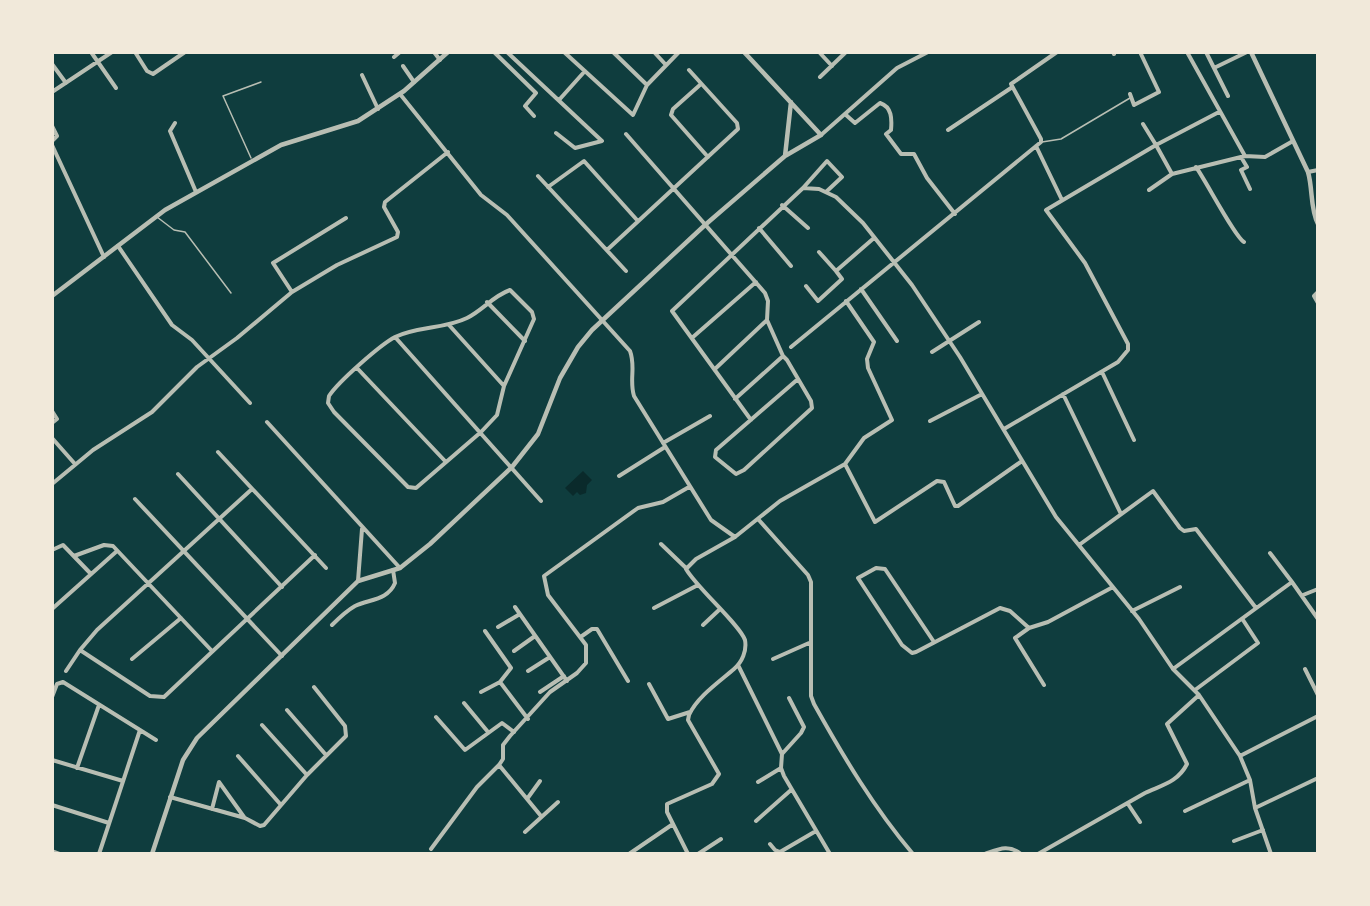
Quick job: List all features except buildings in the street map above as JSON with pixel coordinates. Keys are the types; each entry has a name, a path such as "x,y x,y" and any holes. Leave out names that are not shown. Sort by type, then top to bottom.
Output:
{"street":[{"path":"91,52 116,88"},
{"path":"52,92 112,52"},
{"path":"135,52 147,71 153,74 185,52"},
{"path":"394,57 400,52"},
{"path":"434,52 440,60"},
{"path":"52,296 156,216 252,159 296,139 350,125 379,109 400,94 448,52"},
{"path":"494,52 536,93 525,106 534,117"},
{"path":"507,52 602,141 575,148 556,133"},
{"path":"564,52 633,115 647,85 674,60 679,52"},
{"path":"613,52 647,85"},
{"path":"654,52 666,65"},
{"path":"744,52 821,135"},
{"path":"819,52 832,66"},
{"path":"820,77 846,52"},
{"path":"152,854 183,760 197,738 358,581 400,568 430,544 512,467 538,434 560,378 578,347 603,319 705,225 785,156 821,135 897,68 928,52"},
{"path":"791,347 1041,142 1011,88 1012,82 1057,52"},
{"path":"1130,96 1134,105 1159,92 1140,52"},
{"path":"1187,52 1243,157 1247,168 1241,170 1250,189"},
{"path":"1206,52 1228,96"},
{"path":"1251,52 1308,172 1313,189 1314,216 1317,224"},
{"path":"1214,68 1245,53"},
{"path":"52,64 66,83"},
{"path":"403,66 414,82"},
{"path":"607,250 738,126 689,70"},
{"path":"559,100 585,71"},
{"path":"362,75 379,109"},
{"path":"701,84 673,109 671,115 708,156"},
{"path":"948,130 1011,88"},
{"path":"400,94 481,195 507,215 630,351 634,366 632,383 634,396 711,520 735,537"},
{"path":"785,156 791,102"},
{"path":"846,115 855,123 880,103 885,105 892,117 891,130 886,134 901,154 914,154 927,178 955,214"},
{"path":"1004,429 1124,357 1128,344 1085,263 1048,216 1046,210 1156,145 1219,112"},
{"path":"175,123 170,131 195,192"},
{"path":"1143,124 1172,174"},
{"path":"52,126 57,136 52,143 105,257"},
{"path":"626,134 705,225 728,247 756,282 768,301 767,320 783,356 798,379 811,401 811,409 744,470 733,474 718,461 715,453 798,379"},
{"path":"1149,190 1172,174 1243,157 1265,157 1293,141"},
{"path":"1036,146 1062,200"},
{"path":"52,484 75,465 152,412 208,358 292,292 337,266 397,237 398,232 384,207 385,202 448,152"},
{"path":"548,187 584,161 637,220"},
{"path":"751,420 716,368 672,311 827,162 842,177 826,192"},
{"path":"1196,167 1220,203 1236,235 1245,242"},
{"path":"1308,172 1317,170"},
{"path":"537,176 626,271"},
{"path":"802,188 826,192 836,197 852,211 895,261 949,340 1056,517 1132,611 1173,669 1199,694 1240,756 1250,780 1255,808 1271,854"},
{"path":"782,205 808,228"},
{"path":"292,292 273,263 346,218"},
{"path":"759,228 791,266"},
{"path":"836,271 874,238"},
{"path":"118,246 172,325 192,340 250,403"},
{"path":"806,286 818,301 842,279 819,252"},
{"path":"693,338 756,282"},
{"path":"861,289 897,341"},
{"path":"505,291 514,291 534,315 525,341 504,386 497,415 481,432 416,488 408,487 338,417 330,407 329,396 357,368 394,338 449,325 469,317 487,302 505,291"},
{"path":"1317,292 1314,296 1317,303"},
{"path":"686,569 696,559 735,537 780,501 845,464 858,443 892,420 868,368 867,359 874,342 846,301"},
{"path":"487,302 525,341"},
{"path":"716,368 767,320"},
{"path":"932,352 979,322"},
{"path":"449,325 504,386"},
{"path":"394,338 541,501"},
{"path":"735,399 783,356"},
{"path":"357,368 445,461"},
{"path":"1102,372 1134,440"},
{"path":"930,421 982,394"},
{"path":"1063,394 1121,514"},
{"path":"52,411 57,419 52,423"},
{"path":"619,476 710,416"},
{"path":"267,422 362,529 400,568"},
{"path":"52,438 75,465"},
{"path":"218,452 326,568"},
{"path":"845,464 875,522 937,481 944,482 955,506 958,506 1022,461"},
{"path":"178,474 282,586"},
{"path":"433,851 477,787 500,765 503,745 550,692 567,681 586,663 588,654 582,636 548,595 544,576 638,508 663,502 689,487"},
{"path":"66,671 97,630 252,489"},
{"path":"1079,545 1153,491 1180,528 1184,531 1196,529 1256,608"},
{"path":"135,499 282,656"},
{"path":"758,519 808,575 811,582 809,643 811,696 814,704 849,768 913,854"},
{"path":"358,581 362,529"},
{"path":"661,544 686,569 745,641 743,658 738,665 716,684 690,712 688,720 714,762 719,777 712,784 667,804 673,824 688,854"},
{"path":"52,550 63,545 90,574"},
{"path":"74,556 104,545 113,546 212,651"},
{"path":"52,609 117,551"},
{"path":"1270,553 1303,595 1317,619"},
{"path":"80,650 150,696 159,699 168,694 315,555"},
{"path":"934,642 885,569 876,568 858,578 907,651 916,652 1000,608 1010,611 1029,628"},
{"path":"332,625 352,608 382,598 390,591 395,582 393,570"},
{"path":"1173,669 1292,582"},
{"path":"654,608 698,585"},
{"path":"1044,685 1015,638 1029,628 1048,622 1113,587"},
{"path":"1132,611 1180,587"},
{"path":"1303,595 1317,589"},
{"path":"515,607 567,681"},
{"path":"702,625 719,610"},
{"path":"498,627 520,614"},
{"path":"132,659 181,618"},
{"path":"1195,690 1258,643 1243,620"},
{"path":"582,636 592,629 597,630 628,681"},
{"path":"481,692 500,682 501,678 512,669 485,631"},
{"path":"513,651 535,636"},
{"path":"773,659 809,643"},
{"path":"528,672 550,657"},
{"path":"738,665 782,754 781,768 791,790 830,854"},
{"path":"1305,669 1317,695"},
{"path":"540,692 564,676"},
{"path":"52,697 61,681 156,740"},
{"path":"500,682 528,719"},
{"path":"648,684 668,719 690,712"},
{"path":"171,795 263,825 347,733 314,687"},
{"path":"1038,854 1145,793 1161,788 1186,766 1167,724 1199,694"},
{"path":"782,754 801,734 804,727 789,698"},
{"path":"464,703 488,732"},
{"path":"77,768 99,705"},
{"path":"287,710 326,755"},
{"path":"1240,756 1317,716"},
{"path":"436,717 465,750 503,723 514,732"},
{"path":"262,725 307,775"},
{"path":"99,854 140,730"},
{"path":"238,756 281,805"},
{"path":"52,760 123,781"},
{"path":"500,765 541,816"},
{"path":"758,782 781,768"},
{"path":"1255,808 1317,778"},
{"path":"1185,811 1250,780"},
{"path":"527,799 540,781"},
{"path":"212,809 219,782 245,818"},
{"path":"756,821 791,790"},
{"path":"525,832 558,802"},
{"path":"1128,804 1140,822"},
{"path":"52,805 109,823"},
{"path":"629,854 673,824"},
{"path":"1234,841 1263,830"},
{"path":"770,844 780,852 816,831"},
{"path":"698,854 721,839"},
{"path":"985,854 1005,847 1013,848 1021,854"},
{"path":"52,851 60,854"}],"lane":[{"path":"252,159 223,96 261,82"},
{"path":"1041,142 1060,139 1130,96"},
{"path":"156,216 174,230 185,232 231,293"}],"water":[{"path":"583,471 592,480 587,485 586,493 580,495 577,492 573,496 565,488"}]}
